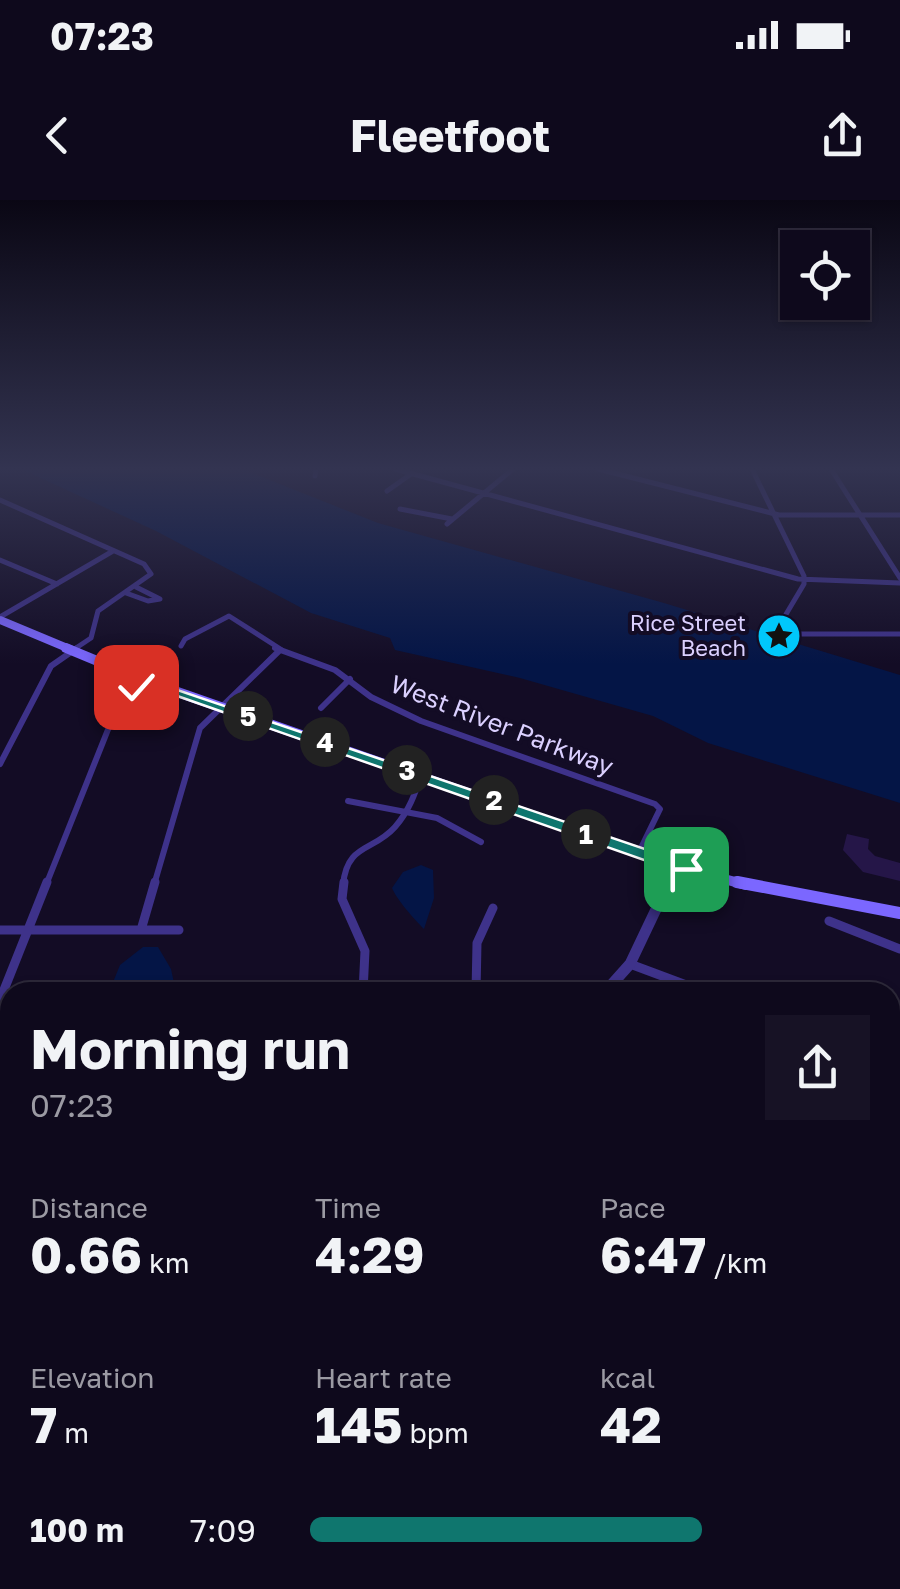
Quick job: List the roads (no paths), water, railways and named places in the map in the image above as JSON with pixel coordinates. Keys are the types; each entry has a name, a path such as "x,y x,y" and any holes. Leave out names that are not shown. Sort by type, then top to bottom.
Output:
{"main road":[{"path":"2,622 143,680 677,866 755,886 900,913"}],"street":[{"path":"0,764 48,670 94,633 98,611 151,574 148,566 76,534"},
{"path":"633,534 805,580 900,580"},
{"path":"783,534 805,580"},
{"path":"872,534 900,580"},
{"path":"2,622 113,550"},
{"path":"0,560 56,584"},
{"path":"805,580 782,621 783,626 799,634 900,634"},
{"path":"126,593 148,601 160,599 136,586"},
{"name":"West River Parkway","path":"181,646 185,639 228,616 280,650 350,680 365,694 421,721 660,809 639,852"},
{"path":"142,930 196,736 220,706 280,650"},
{"path":"7,982 115,712 143,680"},
{"path":"321,708 350,680"},
{"path":"364,982 365,951 342,899 343,876 355,853 388,836 408,810 421,774"},
{"path":"348,801 408,810 471,833 481,842"},
{"path":"614,982 630,964 677,866"},
{"path":"476,982 476,943 492,908"},
{"path":"829,922 900,949"},
{"path":"0,930 179,930"},
{"path":"630,964 678,982"}],"place":[{"name":"Rice Street Beach","path":"779,636"}]}
